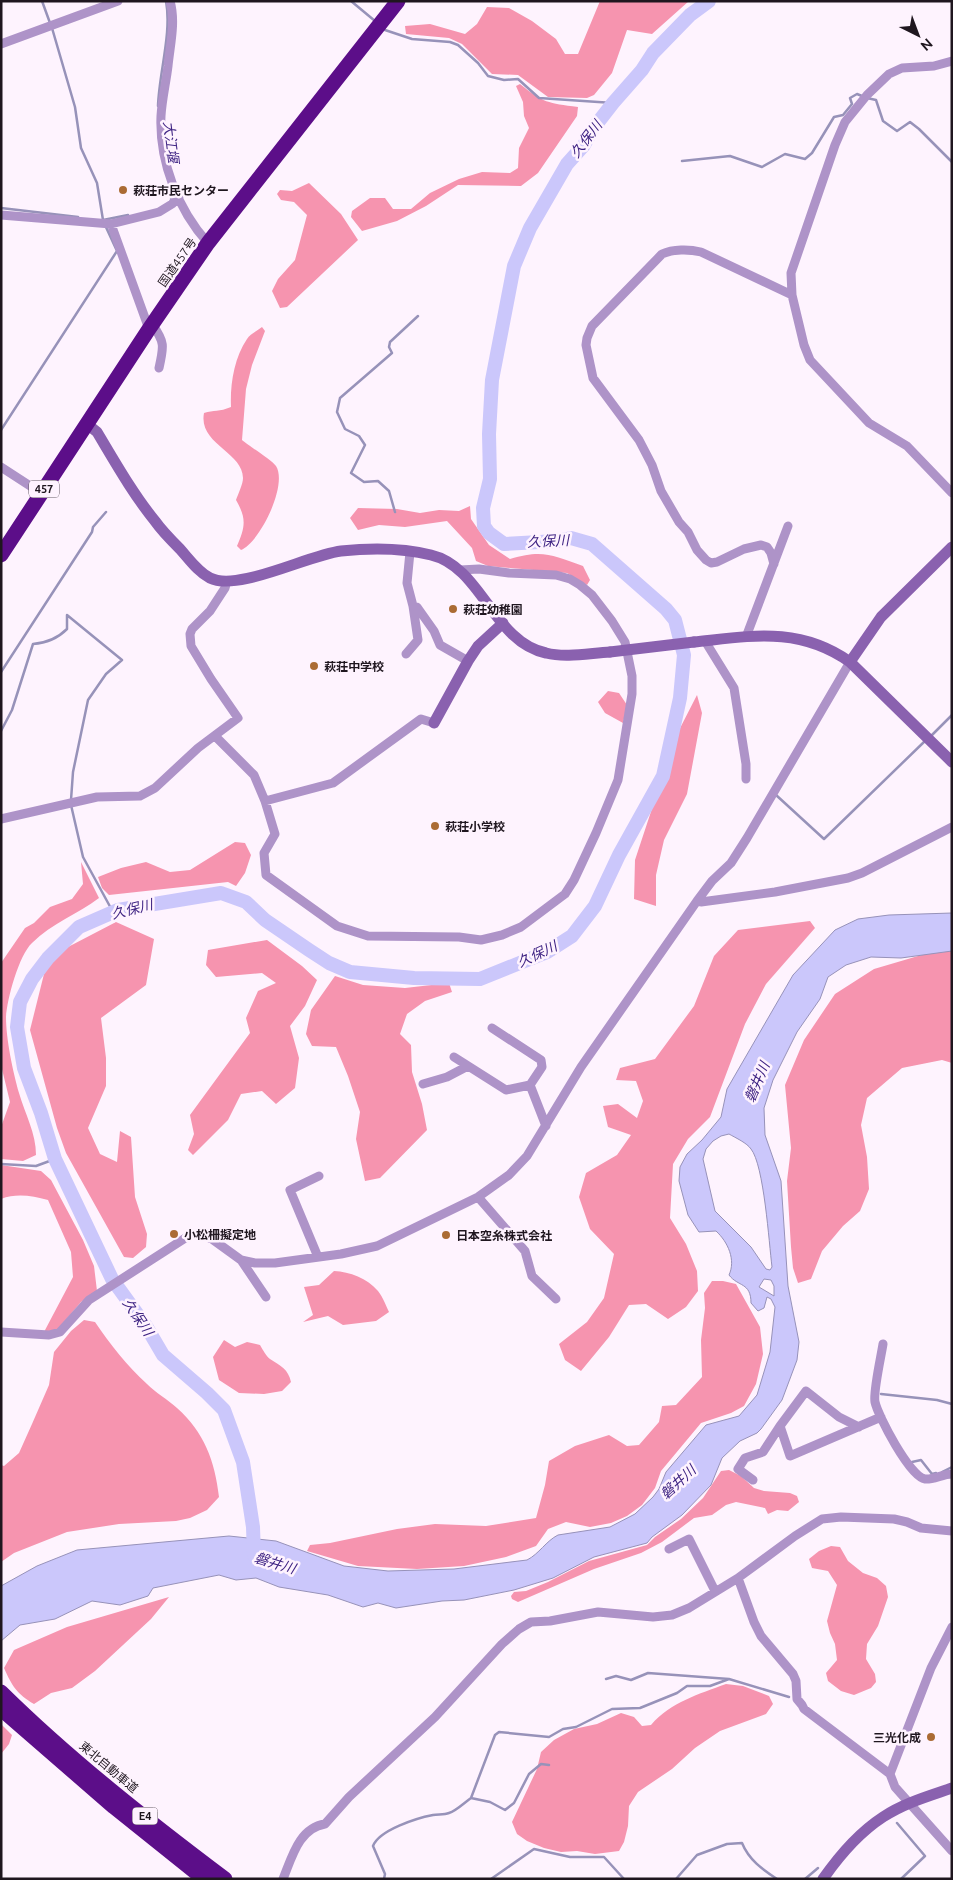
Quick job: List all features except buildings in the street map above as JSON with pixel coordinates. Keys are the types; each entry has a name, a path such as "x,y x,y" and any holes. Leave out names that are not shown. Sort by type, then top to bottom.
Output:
{"highway":[{"name":"国道457号","path":"1,555 150,326 208,244 398,1"},
{"name":"東北自動車道","path":"1,1692 66,1751 122,1798 225,1879"},
{"name":"E4","path":"1,1709 114,1807 204,1879"}],"street":[{"path":"1,44 118,1"},
{"path":"170,1 173,22 161,117 164,155 171,181 196,230 208,244"},
{"path":"952,61 934,66 902,68 889,74 867,95 845,122 835,145 791,273 792,295 804,345 810,360 869,423 906,446 952,492"},
{"path":"1,214 111,224 159,212 179,197"},
{"path":"111,224 150,326 162,338 159,368"},
{"path":"774,564 767,548 761,545 744,549 717,562 706,560 697,550 688,532 679,522 661,491 652,465 639,440 593,378 587,352 587,338 592,326 662,254 668,251 692,250 701,252 792,295"},
{"path":"87,424 97,432 154,521 195,566 208,577 217,580 238,580 339,552 369,550 431,554 446,559 460,570 502,623 524,644 546,654 610,652 771,635 802,639 837,653 850,662 952,762"},
{"path":"1,467 42,493"},
{"path":"746,637 788,526"},
{"path":"241,1260 255,1263 276,1263 377,1246 478,1197 508,1175 527,1156 581,1066 697,901 712,881 731,863 850,662 881,617 952,547"},
{"path":"406,654 418,640 413,606 407,583 410,552"},
{"path":"215,736 254,775 266,801 275,834 264,854 266,875 337,926 368,936 459,937 481,940 502,935 521,927 565,894 574,880 596,833 618,780 632,694 632,676 625,642 592,595 580,585 570,579 556,575 479,568 460,570"},
{"path":"1,819 97,797 140,796 154,788 198,748 238,718 211,680 191,646 190,634 192,629 210,611 225,588 227,581"},
{"path":"413,606 417,607 440,645 468,660"},
{"path":"266,801 333,783 421,719 434,723 468,660 478,646 502,623"},
{"path":"700,642 734,688 746,764 746,779"},
{"path":"697,901 775,892 848,878 862,873 952,827"},
{"path":"454,1057 506,1090 530,1085 542,1067 541,1060 492,1028"},
{"path":"423,1084 447,1077 468,1066"},
{"path":"530,1085 546,1126"},
{"path":"318,1257 290,1190 319,1176"},
{"path":"478,1197 525,1252 532,1276 556,1300"},
{"path":"1,1332 49,1335 60,1332 89,1300 190,1235 202,1235 212,1239 241,1260 266,1297"},
{"path":"883,1344 875,1398 881,1417 907,1463 919,1476 925,1479 952,1474"},
{"path":"753,1480 738,1469 745,1458 763,1452 806,1391 839,1417 859,1427"},
{"path":"780,1426 790,1456 881,1417"},
{"path":"283,1879 295,1850 306,1832 315,1826 325,1824 349,1797 435,1717 502,1644 519,1629 531,1622 550,1621 598,1612 653,1617 672,1615 689,1608 715,1590 738,1578 795,1536 822,1519 841,1517 894,1519 921,1528 952,1531"},
{"path":"669,1549 689,1538 715,1590"},
{"path":"738,1578 761,1636 792,1674 796,1681 797,1699 804,1709 890,1774 895,1787 952,1851"},
{"path":"890,1774 931,1668 952,1627"},
{"path":"824,1879 847,1849 884,1816 910,1803 952,1788"}],"shaded area":[{"path":"600,1 689,1 652,34 627,30 612,73 594,95 587,98 548,97 518,75 492,74 462,44 449,38 406,34 405,26 430,24 465,34 477,24 487,7 509,8 532,21 556,39 565,54 578,54"},
{"path":"520,84 546,101 578,107 577,116 538,173 521,186 458,185 426,206 397,221 362,231 351,217 352,211 370,198 385,198 393,209 411,209 430,193 459,179 482,172 510,173 518,168 519,148 529,128 524,116 523,102 516,86"},
{"path":"309,183 341,214 358,240 287,307 280,308 272,291 278,279 295,260 307,215 294,202 281,200 277,194 280,190 292,191"},
{"path":"262,327 265,331 252,365 246,389 242,440 276,466 279,475 278,486 275,499 264,525 248,545 241,550 237,546 244,523 236,500 243,480 241,469 236,461 208,433 204,424 204,413 231,407 232,381 239,355 248,337"},
{"path":"470,506 471,519 489,545 510,559 539,554 583,566 590,580 587,585 567,573 488,566 476,561 472,548 447,521 405,527 379,525 358,530 350,518 358,508 397,509 420,513 439,510 459,511"},
{"path":"608,691 619,693 627,705 623,723 605,713 598,702"},
{"path":"697,695 702,713 687,794 664,840 656,875 656,906 634,899 635,860 676,736"},
{"path":"235,842 245,843 251,855 245,873 236,886 228,882 109,895 102,888 98,877 121,868 146,862 170,872 190,870"},
{"path":"81,862 99,898 56,924 32,943 18,967 11,989 6,1026 12,1066 30,1124 36,1147 36,1155 23,1161 1,1159 1,1127 10,1102 1,1065 1,963 25,928 34,923 50,907 72,899 83,884"},
{"path":"810,921 815,928 766,984 745,1024 710,1117 688,1139 673,1164 670,1218 686,1244 697,1271 698,1291 686,1307 668,1319 646,1304 629,1305 609,1337 581,1371 565,1360 559,1344 587,1322 604,1298 614,1254 590,1229 579,1197 586,1173 617,1155 631,1135 608,1127 603,1106 618,1104 637,1118 643,1101 636,1081 616,1080 620,1068 655,1059 694,1006 714,956 738,930"},
{"path":"116,922 154,939 146,985 101,1018 106,1058 106,1086 88,1128 100,1154 117,1162 120,1131 131,1137 135,1197 147,1234 146,1247 133,1258 124,1257 66,1153 57,1128 30,1030 45,970 68,947"},
{"path":"267,940 302,966 317,980 305,1006 290,1026 299,1058 295,1088 276,1104 262,1091 241,1094 228,1120 193,1155 188,1150 194,1134 190,1115 250,1033 246,1018 258,991 276,983 262,973 216,977 206,965 208,950"},
{"path":"952,946 952,1063 942,1060 902,1068 867,1098 861,1125 867,1157 869,1189 860,1211 843,1226 822,1251 811,1279 798,1283 793,1268 791,1247 787,1181 791,1148 785,1085 804,1040 835,994 874,969"},
{"path":"335,976 363,985 405,988 449,983 452,992 425,1001 407,1014 400,1034 411,1045 412,1072 422,1104 427,1130 380,1178 365,1181 356,1139 360,1112 348,1076 336,1047 312,1046 306,1034 311,1010"},
{"path":"1,1165 41,1171 51,1180 83,1240 94,1266 97,1291 81,1302 57,1330 44,1332 73,1277 71,1252 48,1200 30,1196 1,1199"},
{"path":"334,1271 352,1274 374,1286 380,1293 389,1312 376,1321 343,1325 328,1316 303,1322 313,1315 304,1287 319,1285"},
{"path":"712,1281 736,1284 760,1327 763,1354 756,1384 744,1406 731,1413 701,1423 661,1471 655,1488 642,1505 627,1516 611,1523 590,1527 566,1522 548,1529 536,1546 506,1557 464,1566 417,1569 358,1566 307,1551 310,1545 330,1543 397,1529 435,1524 486,1526 536,1518 549,1461 575,1446 609,1435 627,1446 639,1445 659,1422 662,1406 676,1405 702,1377 701,1340 705,1308 704,1293"},
{"path":"84,1320 95,1322 133,1370 150,1387 177,1408 194,1427 207,1448 211,1459 219,1497 207,1510 190,1518 176,1521 119,1524 67,1532 14,1553 1,1562 1,1465 4,1466 19,1453 49,1385 54,1352 71,1331"},
{"path":"224,1340 235,1347 247,1342 260,1345 269,1358 286,1371 291,1382 282,1391 264,1394 239,1393 219,1380 213,1357"},
{"path":"729,1470 741,1476 754,1488 764,1491 790,1493 797,1496 799,1502 788,1511 777,1510 768,1514 765,1508 736,1502 726,1505 712,1515 694,1518 662,1542 641,1553 594,1569 518,1602 512,1599 511,1596 514,1592 526,1591 548,1582 589,1561 647,1545 681,1519 703,1498 721,1471"},
{"path":"831,1546 840,1547 848,1561 863,1573 877,1578 886,1586 888,1597 878,1626 867,1644 866,1659 875,1674 876,1682 871,1688 854,1695 841,1691 828,1681 826,1673 837,1660 835,1644 827,1621 837,1585 828,1571 812,1568 809,1559 819,1551"},
{"path":"169,1597 151,1619 95,1671 72,1688 51,1693 34,1704 23,1697 16,1689 4,1668 14,1650 67,1627"},
{"path":"726,1684 743,1686 769,1696 773,1704 766,1714 720,1731 695,1748 672,1769 638,1792 629,1806 628,1826 624,1842 619,1851 595,1854 577,1851 561,1852 544,1848 527,1841 517,1834 512,1822 537,1769 541,1752 554,1740 574,1729 597,1724 621,1713 634,1717 642,1726 651,1725 667,1710 676,1705"},
{"path":"1,1724 12,1735 9,1744 1,1754"}],"water":[{"name":"磐井川","path":"952,913 952,951 901,958 871,957 846,965 828,977 820,999 797,1032 773,1080 764,1108 765,1135 781,1181 788,1286 799,1342 797,1360 782,1400 761,1429 740,1441 722,1458 711,1485 682,1515 652,1537 647,1543 594,1557 553,1578 514,1590 464,1600 442,1601 396,1608 378,1603 363,1607 328,1595 279,1587 256,1578 236,1580 219,1575 153,1588 148,1596 120,1605 92,1601 55,1619 20,1625 1,1641 1,1586 37,1566 77,1550 229,1536 276,1541 344,1566 388,1571 454,1569 527,1560 558,1535 610,1527 635,1514 653,1497 659,1489 666,1472 706,1425 739,1416 757,1395 770,1352 775,1307 771,1299 767,1297 764,1308 758,1311 751,1303 749,1291 729,1275 732,1263 730,1252 724,1240 716,1231 699,1232 688,1215 679,1181 680,1167 687,1154 702,1140 721,1117 727,1089 793,975 835,930 858,919 889,915","holes":["729,1134 747,1145 756,1158 763,1187 772,1267 770,1270 766,1269 751,1247 715,1211 703,1159 706,1149 713,1141","764,1279 771,1280 774,1286 774,1296 759,1287"]}],"waterway":[{"path":"42,1 50,23"},
{"name":"大江堰","path":"158,106 166,40 166,1"},
{"path":"351,1 375,21"},
{"name":"久保川","path":"254,1555 253,1527 243,1462 224,1410 163,1355 146,1326 112,1279 55,1159 41,1113 24,1068 17,1027 20,1002 32,979 48,958 79,927 118,910 221,893 246,902 265,920 309,950 329,963 350,972 414,978 480,979 547,952 572,936 595,906 619,855 663,776 680,698 684,655 675,620 666,609 592,544 571,538 557,541 504,544 489,533 484,526 483,508 490,479 489,434 492,380 514,266 530,228 567,164 584,145 592,130 613,103 642,70 653,53 690,15 709,1"},
{"path":"52,28 75,107 81,148 97,183 103,220"},
{"path":"383,28 412,39 450,42 458,45 478,63 488,76 504,80 518,79 539,98 613,103"},
{"path":"682,161 730,156 762,167 785,154 805,159 812,153 834,117 843,115 852,104 850,98 857,94 862,96"},
{"path":"867,98 876,100 883,121 897,131 910,122 952,162"},
{"name":"大江堰","path":"169,185 171,199"},
{"name":"大江堰","path":"1,208 78,217"},
{"name":"大江堰","path":"103,220 128,215"},
{"path":"1,430 117,251 105,225"},
{"path":"395,512 389,491 378,481 364,482 351,473 365,445 359,436 345,429 337,412 340,398 392,353 389,347 390,342 418,316"},
{"path":"1,672 92,532 93,527 106,512"},
{"path":"1,731 12,710 33,644 52,640 67,629 67,615 122,660 106,674 88,700 73,772 71,800"},
{"path":"930,737 952,715"},
{"path":"776,795 824,839 925,741"},
{"path":"71,805 83,857 113,912"},
{"path":"1,1164 36,1166 55,1159"},
{"path":"881,1394 937,1400 952,1404"},
{"path":"912,1462 921,1460 932,1474 936,1473"},
{"path":"942,1472 952,1467"},
{"path":"606,1679 616,1676 631,1680 648,1673 729,1679 789,1697"},
{"path":"471,1798 495,1735 499,1732 549,1737 563,1729 576,1727 612,1709 640,1708 677,1693 687,1686 710,1686 729,1679"},
{"path":"384,1879 385,1874 373,1846 377,1840 390,1830 418,1819 452,1812 471,1798 490,1802 505,1810 514,1803 529,1774 541,1764 549,1765"},
{"path":"897,1823 925,1856 901,1879"},
{"path":"676,1879 697,1855 727,1844 742,1843 752,1859 777,1879"},
{"path":"491,1879 534,1849 570,1857 604,1857 624,1879"},
{"path":"805,1879 818,1868"}],"place":[{"name":"萩荘市民センター","path":"123,190"},
{"name":"萩荘幼稚園","path":"453,609"},
{"name":"萩荘中学校","path":"314,666"},
{"name":"萩荘小学校","path":"435,826"},
{"name":"小松柵擬定地","path":"174,1234"},
{"name":"日本空糸株式会社","path":"446,1235"},
{"name":"三光化成","path":"931,1737"}]}
